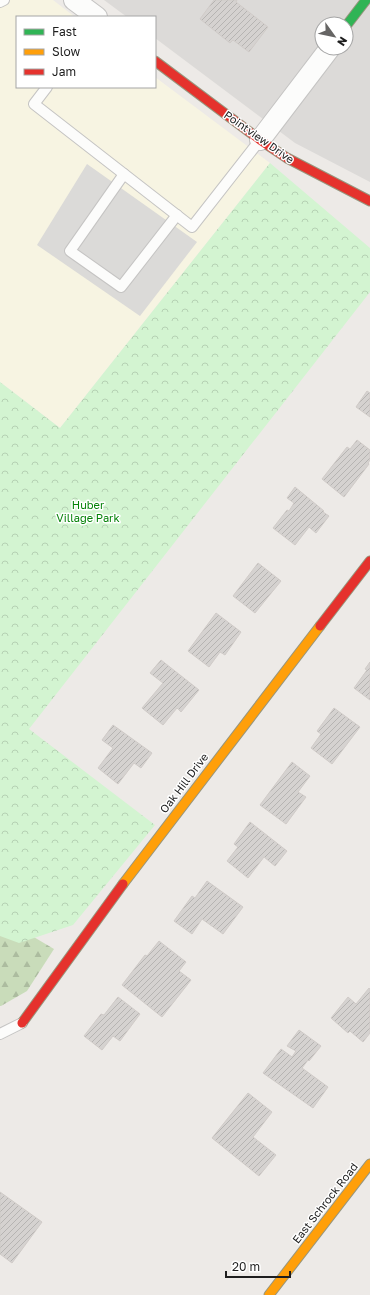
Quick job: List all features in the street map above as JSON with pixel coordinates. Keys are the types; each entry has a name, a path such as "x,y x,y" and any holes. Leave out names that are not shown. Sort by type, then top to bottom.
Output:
{"street":[{"path":"74,0 96,16"},
{"path":"354,16 366,0"},
{"path":"260,140 324,56"},
{"name":"Pointview Drive","path":"156,62 260,140 287,158 370,201"},
{"name":"Oak Hill Drive","path":"22,1023 133,870 370,561"},
{"name":"East Schrock Road","path":"269,1295 370,1164"}],"lane":[{"path":"0,2 4,0"},
{"path":"46,88 34,104 192,227 260,140"},
{"path":"124,174 70,251 120,287 177,215"},
{"path":"0,1034 22,1023"}],"shaded area":[{"path":"0,0 53,0 74,16 16,16 16,88 156,88 156,78 270,163 60,428 0,382"},
{"path":"104,0 370,0 370,182 295,143 156,39 156,16 126,16"},
{"path":"87,164 197,242 140,316 37,245"}],"green space":[{"name":"Huber Village Park","path":"270,163 370,248 370,292 29,729 155,825 73,925 19,943 0,936 0,382 60,428"},
{"path":"0,917 54,949 27,991 1,1006 0,1006"}],"building":[{"path":"214,0 237,0 236,2 268,27 249,52 233,40 230,43 200,19"},
{"path":"367,391 370,393 370,417 356,407"},
{"path":"357,440 370,450 370,460 368,463 369,464 344,497 322,479 347,447 350,449"},
{"path":"295,487 329,516 316,533 309,527 295,545 273,528 287,510 289,511 294,503 287,498"},
{"path":"258,563 281,581 255,613 233,596"},
{"path":"216,613 241,632 225,655 220,652 209,667 188,651"},
{"path":"161,660 199,690 181,712 177,708 163,725 142,708 163,683 150,673"},
{"path":"370,662 370,700 354,688 367,670 365,669"},
{"path":"334,708 360,727 332,764 311,748 321,734 317,731"},
{"path":"113,725 152,753 141,768 134,763 118,784 98,768 113,748 102,740"},
{"path":"292,762 310,776 298,792 306,797 286,824 260,805"},
{"path":"250,822 287,851 275,866 264,857 248,878 227,861 238,847 234,844"},
{"path":"207,881 243,907 223,934 202,919 192,934 174,921 192,896 195,898"},
{"path":"159,941 186,962 179,971 191,980 162,1017 122,985 145,955 147,956"},
{"path":"369,988 370,1033 363,1042 350,1031 348,1033 331,1018 348,997 356,1004"},
{"path":"118,997 140,1014 120,1041 113,1036 102,1050 84,1036 101,1014 104,1015"},
{"path":"299,1030 321,1046 302,1068 328,1087 313,1108 263,1073 281,1049 292,1057 296,1051 287,1046"},
{"path":"248,1093 272,1112 253,1137 276,1155 259,1176 212,1138"},
{"path":"0,1192 42,1222 12,1263 0,1254"}],"traffic: fast":[{"path":"354,16 366,0"}],"traffic: slow":[{"path":"123,884 320,626"},
{"path":"269,1295 370,1164"}],"traffic: jam":[{"path":"156,62 260,140 287,158 370,201"},
{"path":"320,626 370,561"},
{"path":"22,1023 123,884"}]}
